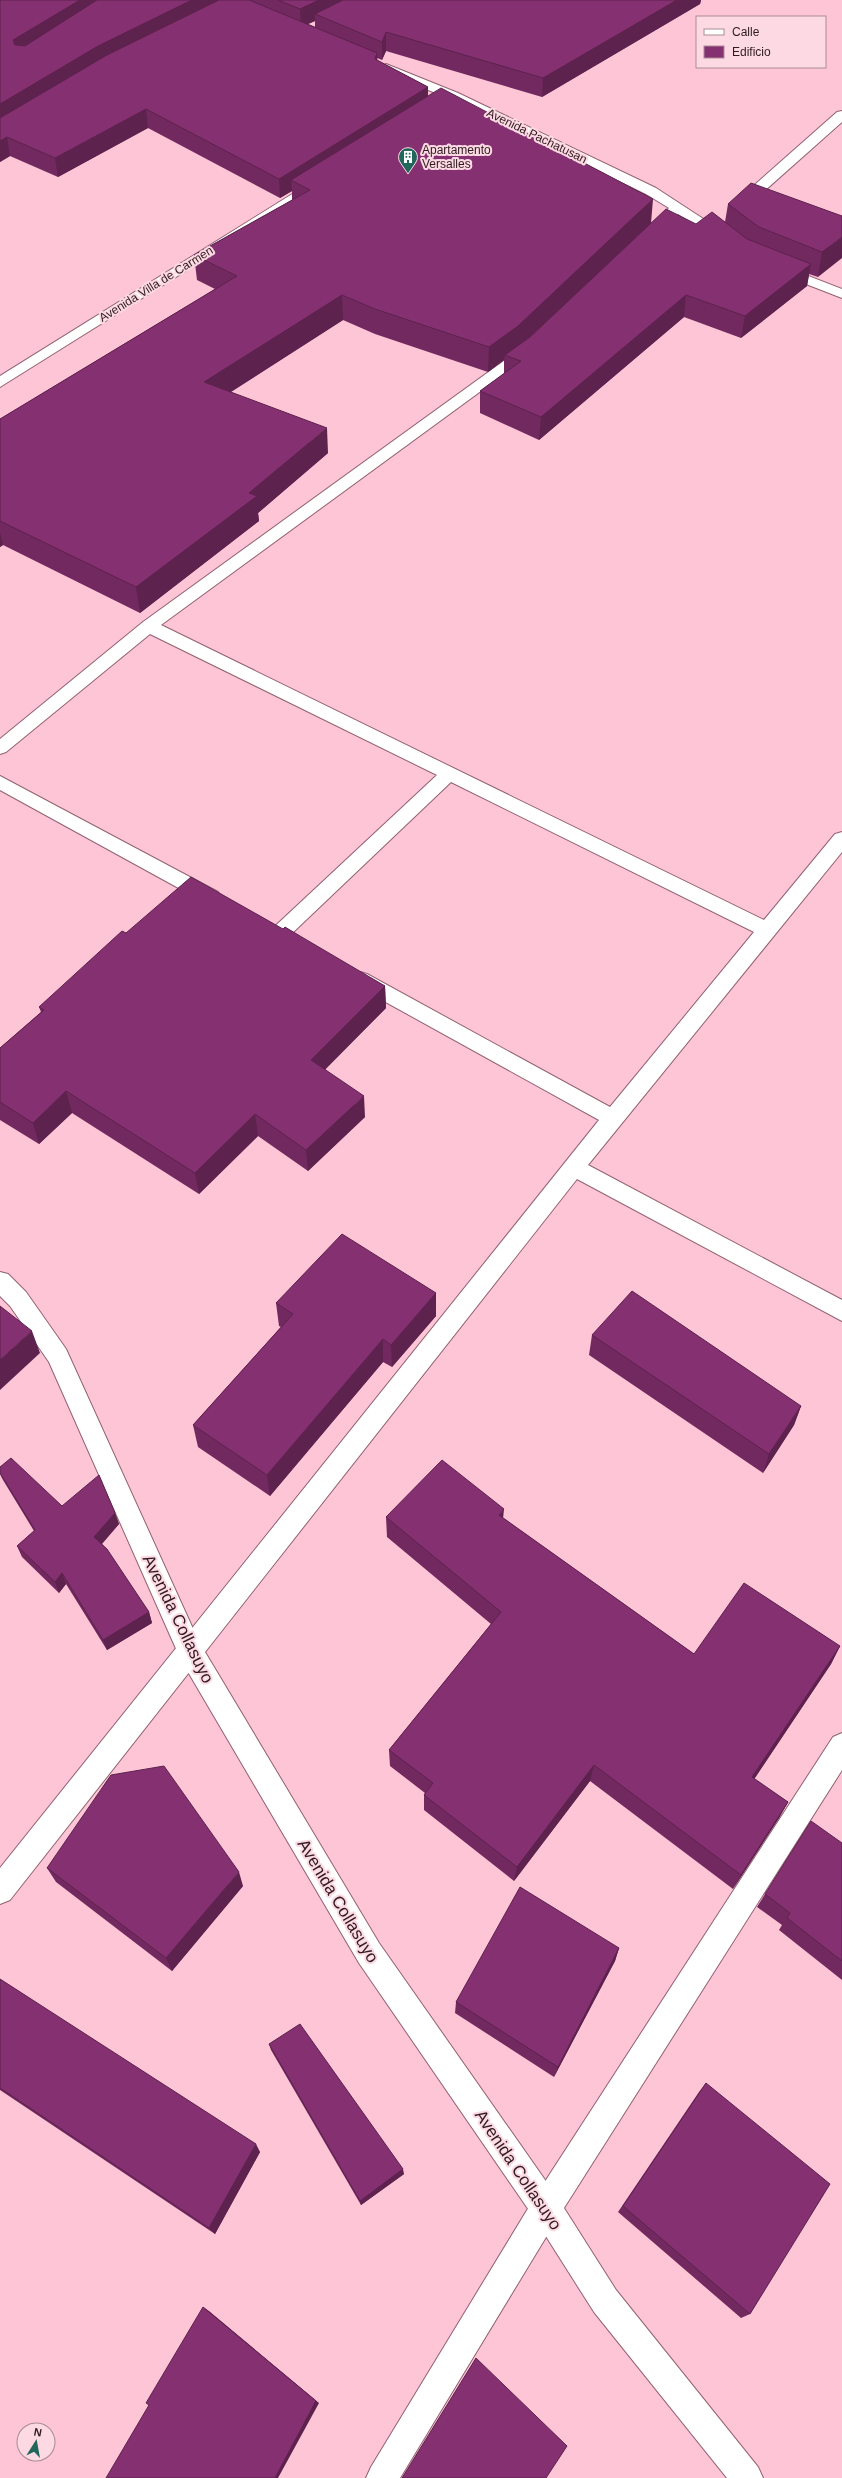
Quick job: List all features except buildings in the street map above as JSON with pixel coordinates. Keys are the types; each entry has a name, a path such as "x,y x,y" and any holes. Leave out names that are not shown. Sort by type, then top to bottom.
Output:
{"street":[{"name":"Avenida Pachatusan","path":"375,63 454,96 651,191 714,229 734,244"},
{"path":"441,104 454,96"},
{"path":"714,229 842,115"},
{"name":"Avenida Villa de Carmen","path":"0,383 326,177"},
{"path":"638,245 678,207"},
{"path":"770,265 842,294"},
{"path":"0,748 148,626 523,355 540,338"},
{"path":"148,626 768,930"},
{"path":"279,934 450,774"},
{"path":"0,782 230,908"},
{"path":"0,1890 613,1118 842,839"},
{"path":"341,969 613,1118"},
{"path":"574,1167 842,1311"},
{"name":"Avenida Collasuyo","path":"0,1281 18,1299 58,1356 190,1651 369,1953 546,2208 605,2301 748,2478"},
{"path":"382,2478 546,2208 842,1746"}],"place":[{"name":"Apartamento Versalles","path":"408,174"}]}
